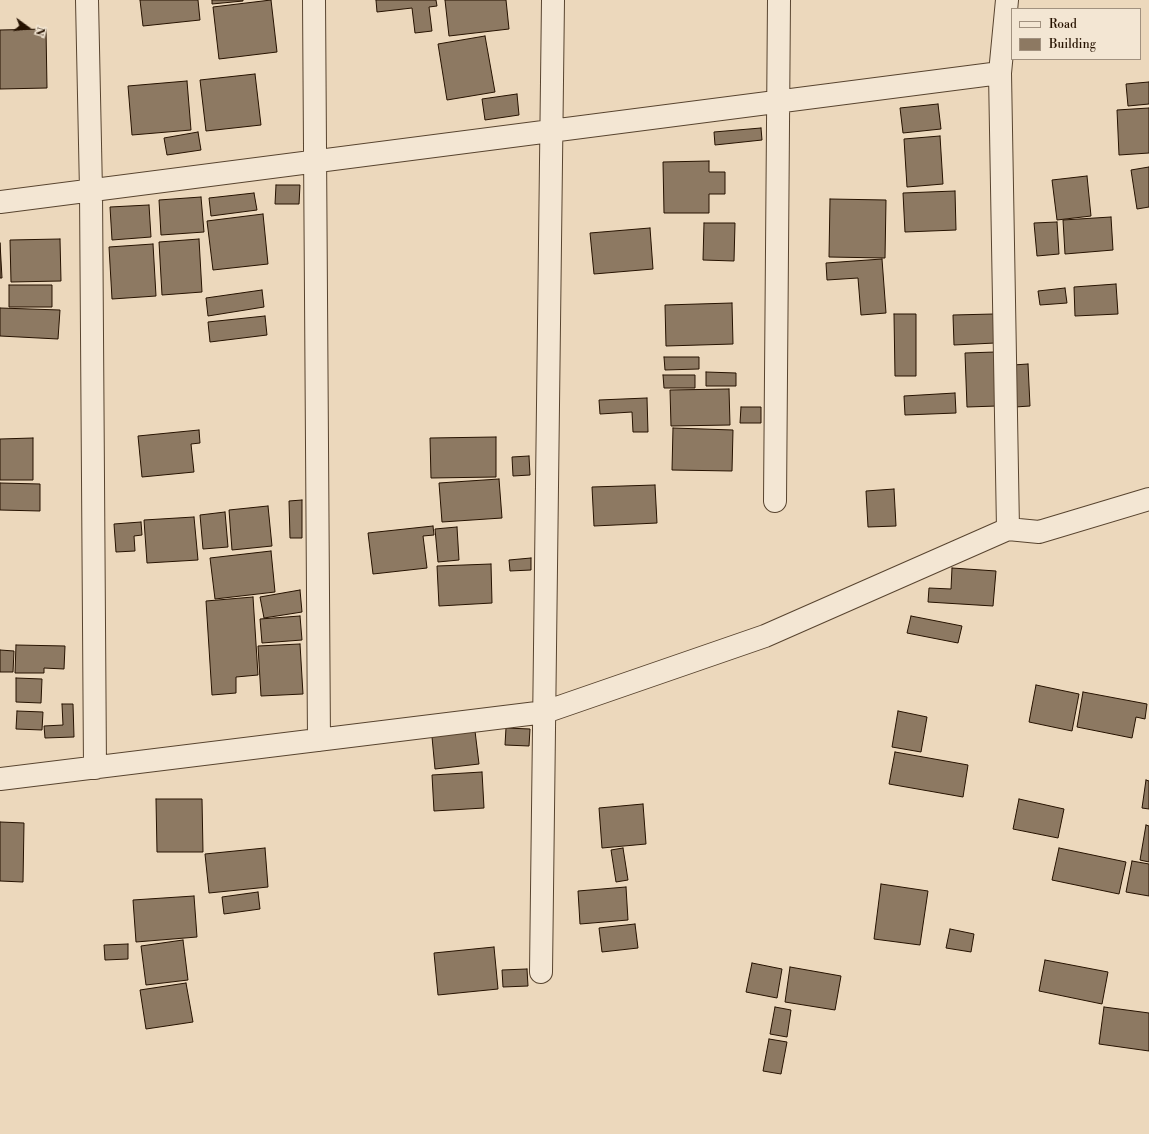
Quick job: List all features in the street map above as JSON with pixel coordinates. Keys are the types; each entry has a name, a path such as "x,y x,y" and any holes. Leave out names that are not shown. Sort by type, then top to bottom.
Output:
{"street":[{"path":"87,0 91,191 95,768"},
{"path":"314,0 319,740"},
{"path":"541,972 553,0"},
{"path":"775,501 779,0"},
{"path":"1007,0 1000,73 1008,530"},
{"path":"0,202 1000,73"},
{"path":"0,779 545,712 765,636 1008,530 1039,532 1149,499"}],"building":[{"path":"140,0 198,0 200,20 143,26"},
{"path":"212,0 243,0 243,1 212,4"},
{"path":"271,0 277,52 219,59 213,7"},
{"path":"376,0 436,0 437,6 429,7 432,31 415,33 412,8 377,12"},
{"path":"445,0 506,0 509,29 449,36"},
{"path":"46,29 47,88 0,89 0,30"},
{"path":"485,36 495,92 447,100 438,44"},
{"path":"255,74 261,125 206,131 200,80"},
{"path":"187,81 191,130 132,135 128,86"},
{"path":"1149,82 1149,104 1128,106 1126,84"},
{"path":"517,94 519,115 485,120 482,99"},
{"path":"938,104 941,129 903,133 900,108"},
{"path":"1149,108 1149,153 1119,155 1117,110"},
{"path":"761,128 762,140 715,145 714,132"},
{"path":"198,132 201,150 167,155 164,138"},
{"path":"940,136 943,184 907,187 904,139"},
{"path":"709,161 709,172 725,172 725,194 709,194 709,213 664,213 663,162"},
{"path":"1149,167 1149,207 1137,209 1131,170"},
{"path":"1087,176 1091,216 1057,220 1052,180"},
{"path":"276,185 300,185 299,204 275,204"},
{"path":"955,191 956,230 905,232 903,193"},
{"path":"254,193 257,210 211,216 209,198"},
{"path":"201,197 204,232 161,235 159,200"},
{"path":"830,199 886,200 885,258 829,257"},
{"path":"149,205 151,237 112,240 110,207"},
{"path":"263,214 268,264 213,270 207,221"},
{"path":"1111,217 1113,250 1065,254 1063,220"},
{"path":"1057,222 1059,254 1037,256 1034,223"},
{"path":"704,223 735,223 734,261 703,260"},
{"path":"650,228 653,269 594,274 590,233"},
{"path":"60,239 61,281 11,282 10,240"},
{"path":"199,239 202,292 162,295 159,242"},
{"path":"0,243 2,278 0,278"},
{"path":"153,244 156,296 112,299 109,247"},
{"path":"882,259 886,313 861,315 858,278 827,280 826,263"},
{"path":"1116,284 1118,314 1075,316 1074,287"},
{"path":"9,285 52,285 52,307 9,307"},
{"path":"1065,288 1067,303 1040,305 1038,291"},
{"path":"262,290 264,307 208,316 206,298"},
{"path":"732,303 733,344 666,346 665,305"},
{"path":"0,308 60,310 58,339 0,336"},
{"path":"894,314 916,314 916,376 895,376"},
{"path":"994,314 995,343 954,345 953,315"},
{"path":"265,316 267,335 210,342 208,322"},
{"path":"995,352 997,406 967,407 965,353"},
{"path":"664,357 699,357 699,369 665,370"},
{"path":"1028,364 1030,406 1015,407 1013,365"},
{"path":"706,372 736,373 736,386 706,386"},
{"path":"663,375 695,375 695,388 664,388"},
{"path":"729,389 730,425 671,426 670,390"},
{"path":"955,393 956,413 905,415 904,396"},
{"path":"647,398 648,432 633,432 632,412 600,414 599,400"},
{"path":"741,407 761,407 761,423 740,423"},
{"path":"673,428 733,430 732,471 672,470"},
{"path":"199,430 200,443 191,444 194,472 142,477 138,436"},
{"path":"496,437 496,477 431,478 430,438"},
{"path":"33,438 33,480 0,480 0,439"},
{"path":"529,456 530,475 513,476 512,457"},
{"path":"499,479 502,518 442,522 439,483"},
{"path":"0,483 40,484 40,511 0,510"},
{"path":"655,485 657,523 594,526 592,487"},
{"path":"894,489 896,526 868,527 866,491"},
{"path":"302,500 302,538 290,538 289,501"},
{"path":"268,506 272,546 232,550 229,510"},
{"path":"225,512 228,547 203,549 200,515"},
{"path":"194,517 198,560 147,563 144,520"},
{"path":"141,522 142,535 134,536 135,551 116,552 114,524"},
{"path":"433,526 434,535 423,536 427,568 373,574 368,533"},
{"path":"457,527 459,560 438,562 435,529"},
{"path":"271,551 275,592 215,599 210,558"},
{"path":"531,558 531,570 510,571 509,560"},
{"path":"491,564 492,603 439,606 437,566"},
{"path":"952,568 996,571 993,606 928,602 929,588 951,589"},
{"path":"300,590 302,612 264,618 260,597"},
{"path":"253,597 258,675 236,677 236,693 212,695 206,601"},
{"path":"300,616 302,640 262,643 260,619"},
{"path":"911,616 962,626 958,643 907,633"},
{"path":"300,644 303,694 261,696 258,646"},
{"path":"16,645 65,646 64,669 44,668 44,673 15,673"},
{"path":"0,650 14,651 13,672 0,672"},
{"path":"16,678 42,679 41,703 16,702"},
{"path":"1036,685 1079,694 1072,731 1029,722"},
{"path":"1083,692 1147,704 1145,719 1136,717 1132,738 1077,727"},
{"path":"62,704 73,704 74,737 45,738 44,726 63,725"},
{"path":"17,711 43,712 42,730 16,729"},
{"path":"898,711 927,717 921,752 892,747"},
{"path":"506,728 530,729 529,746 505,745"},
{"path":"475,731 479,764 435,769 432,737"},
{"path":"895,752 968,765 963,797 889,784"},
{"path":"482,772 484,808 434,811 432,775"},
{"path":"1146,780 1149,781 1149,809 1142,808"},
{"path":"156,799 202,799 203,852 157,852"},
{"path":"1019,799 1064,809 1058,838 1013,829"},
{"path":"643,804 646,844 602,848 599,808"},
{"path":"0,822 24,823 23,882 0,881"},
{"path":"1146,825 1149,826 1149,862 1140,860"},
{"path":"265,848 268,887 209,893 205,854"},
{"path":"623,848 628,880 616,882 611,850"},
{"path":"1059,848 1126,862 1119,894 1052,880"},
{"path":"1132,861 1149,864 1149,896 1126,892"},
{"path":"881,884 928,891 920,945 874,939"},
{"path":"626,887 628,920 580,924 578,891"},
{"path":"258,892 260,909 224,914 222,897"},
{"path":"194,896 197,937 136,942 133,900"},
{"path":"635,924 638,948 602,952 599,928"},
{"path":"950,929 974,934 971,952 946,948"},
{"path":"183,940 188,980 146,985 141,946"},
{"path":"128,944 128,959 105,960 104,945"},
{"path":"494,947 498,989 438,995 434,953"},
{"path":"1045,960 1108,972 1102,1004 1039,991"},
{"path":"752,963 782,969 777,998 746,992"},
{"path":"790,967 841,976 835,1010 785,1002"},
{"path":"527,969 528,986 503,987 502,970"},
{"path":"186,983 193,1022 146,1029 140,990"},
{"path":"775,1007 791,1010 787,1037 770,1034"},
{"path":"1104,1007 1149,1013 1149,1051 1099,1044"},
{"path":"769,1039 787,1042 781,1074 763,1071"}]}
